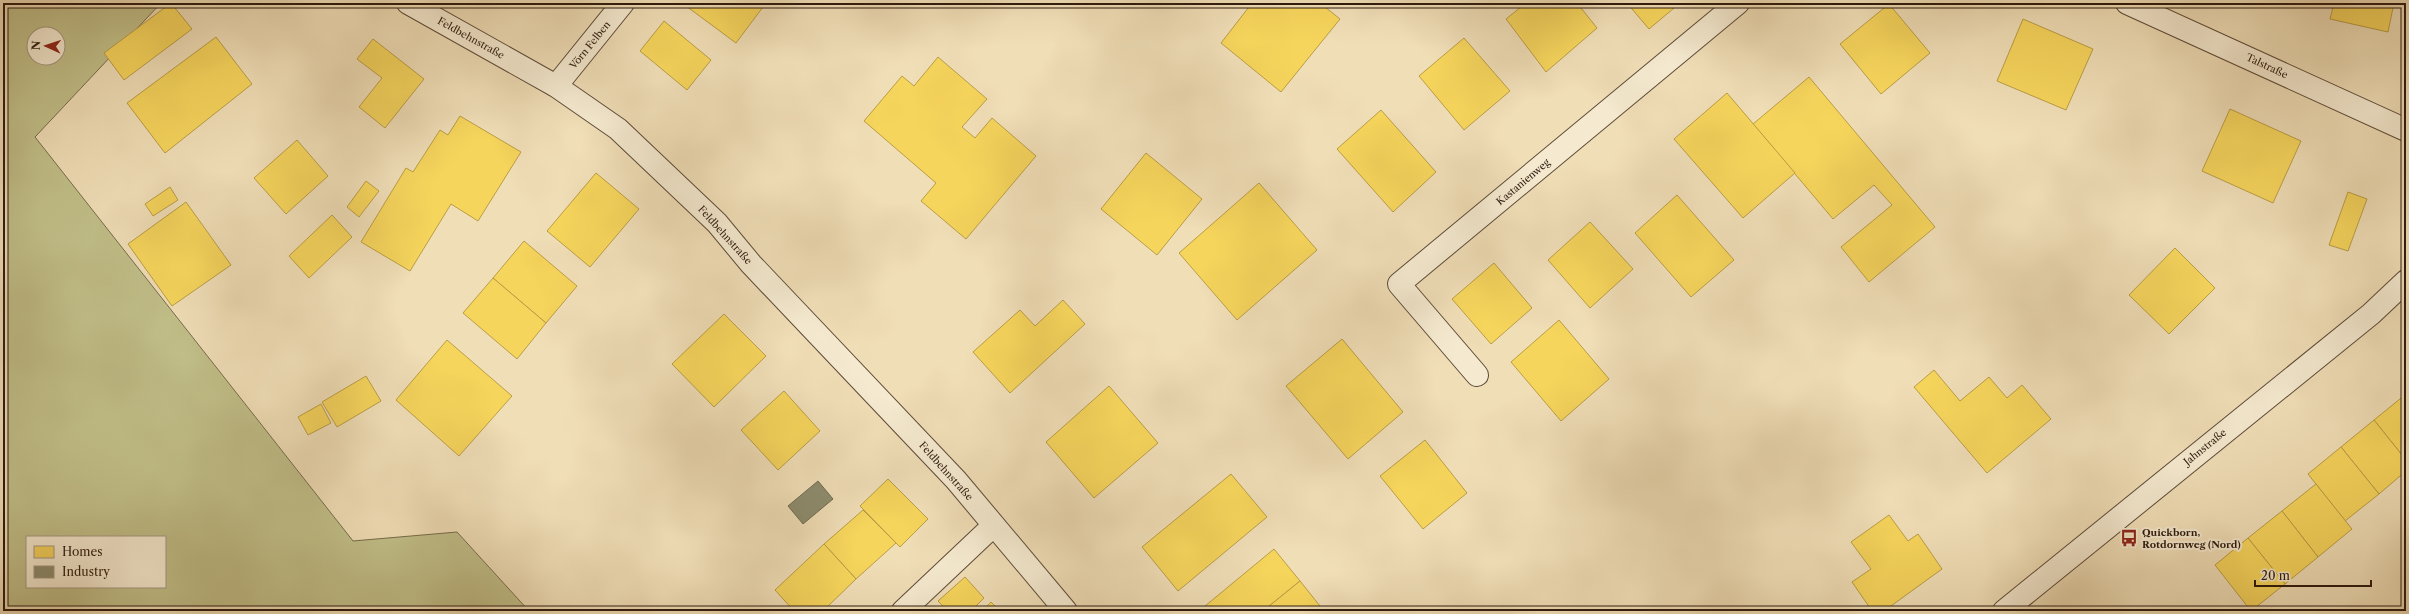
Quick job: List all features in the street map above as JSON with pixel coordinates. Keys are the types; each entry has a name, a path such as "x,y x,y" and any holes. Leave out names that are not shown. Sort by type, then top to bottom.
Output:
{"street":[{"name":"Feldbehnstraße","path":"408,3 556,86 618,129 717,223 751,264 956,480 993,526 1066,611"},
{"name":"Vörn Felben","path":"556,86 623,3"},
{"name":"Kastanienweg","path":"1477,375 1400,284 1738,3"},
{"name":"Talstraße","path":"2127,3 2166,11 2406,130"},
{"name":"Jahnstraße","path":"2004,611 2371,314 2406,281"},
{"path":"903,611 993,526"}],"shaded area":[{"path":"3,3 161,3 35,137 353,541 457,532 529,611 3,611"}],"building: Homes":[{"path":"171,3 192,29 124,80 104,53"},
{"path":"682,3 766,3 736,43"},
{"path":"1252,3 1320,3 1340,19 1281,92 1221,43"},
{"path":"1526,3 1577,3 1597,28 1546,72 1506,19"},
{"path":"1627,3 1680,3 1649,29"},
{"path":"2334,3 2394,3 2388,32 2330,19"},
{"path":"1889,4 1930,53 1881,94 1840,44"},
{"path":"2023,19 2093,49 2066,110 1997,81"},
{"path":"664,21 711,60 687,90 640,51"},
{"path":"216,37 252,84 165,153 127,103"},
{"path":"1464,38 1510,91 1464,130 1419,76"},
{"path":"373,39 424,79 385,128 359,107 382,78 357,59"},
{"path":"938,57 987,99 962,127 975,138 992,118 1036,156 966,239 921,201 936,183 864,121 902,76 914,86"},
{"path":"1809,77 1935,227 1869,282 1841,247 1892,205 1874,185 1833,219 1753,124"},
{"path":"1727,93 1795,173 1743,218 1674,139"},
{"path":"2230,109 2301,141 2273,203 2202,171"},
{"path":"1381,110 1436,172 1393,212 1337,149"},
{"path":"460,116 521,152 478,221 451,204 410,271 361,242 406,168 413,172 440,130 448,135"},
{"path":"297,140 328,176 286,214 254,178"},
{"path":"1146,153 1202,199 1157,255 1101,209"},
{"path":"596,173 639,209 590,267 547,231"},
{"path":"366,181 379,191 359,217 347,207"},
{"path":"1259,183 1317,250 1237,320 1179,253"},
{"path":"170,187 178,200 153,216 145,204"},
{"path":"2348,192 2367,199 2348,251 2329,245"},
{"path":"1677,195 1734,260 1691,297 1635,233"},
{"path":"186,202 231,265 172,306 128,244"},
{"path":"332,215 352,237 309,278 289,256"},
{"path":"1590,222 1633,269 1590,308 1548,260"},
{"path":"524,241 577,286 546,323 493,278"},
{"path":"2175,248 2215,288 2169,334 2129,295"},
{"path":"1494,263 1532,308 1491,344 1452,299"},
{"path":"493,278 546,323 517,359 463,313"},
{"path":"1063,300 1085,324 1010,393 973,352 1020,310 1035,326"},
{"path":"724,314 766,356 714,407 672,364"},
{"path":"1559,320 1609,379 1561,421 1511,362"},
{"path":"1342,339 1403,412 1348,459 1286,386"},
{"path":"447,340 512,396 459,456 396,400"},
{"path":"1934,370 1960,401 1989,377 2007,398 2022,385 2051,419 1987,473 1914,387"},
{"path":"366,376 381,401 337,427 322,402"},
{"path":"1109,386 1158,443 1094,498 1046,442"},
{"path":"784,391 820,431 778,470 741,430"},
{"path":"2406,394 2406,460 2374,420"},
{"path":"321,404 331,423 308,435 298,417"},
{"path":"2374,420 2406,460 2406,471 2379,494 2341,447"},
{"path":"1425,440 1467,493 1423,529 1380,476"},
{"path":"2341,447 2379,494 2345,521 2308,474"},
{"path":"1231,474 1267,517 1178,591 1142,547"},
{"path":"888,479 928,519 900,547 860,506"},
{"path":"2316,484 2352,529 2318,557 2282,511"},
{"path":"863,510 896,543 856,579 824,544"},
{"path":"2282,511 2318,557 2285,584 2248,538"},
{"path":"1889,515 1908,541 1918,534 1942,569 1884,611 1872,611 1852,582 1871,569 1851,542"},
{"path":"2248,538 2285,584 2251,611 2215,565"},
{"path":"824,544 856,579 823,611 794,611 775,590"},
{"path":"1274,549 1300,581 1263,611 1199,611"},
{"path":"965,577 984,598 971,611 948,611 938,601"},
{"path":"1300,581 1324,611 1263,611"},
{"path":"991,602 1000,611 982,611"}],"building: Industry":[{"path":"818,481 833,499 803,524 788,506"}],"place":[{"name":"Quickborn, Rotdornweg (Nord)","path":"2129,538"}]}
